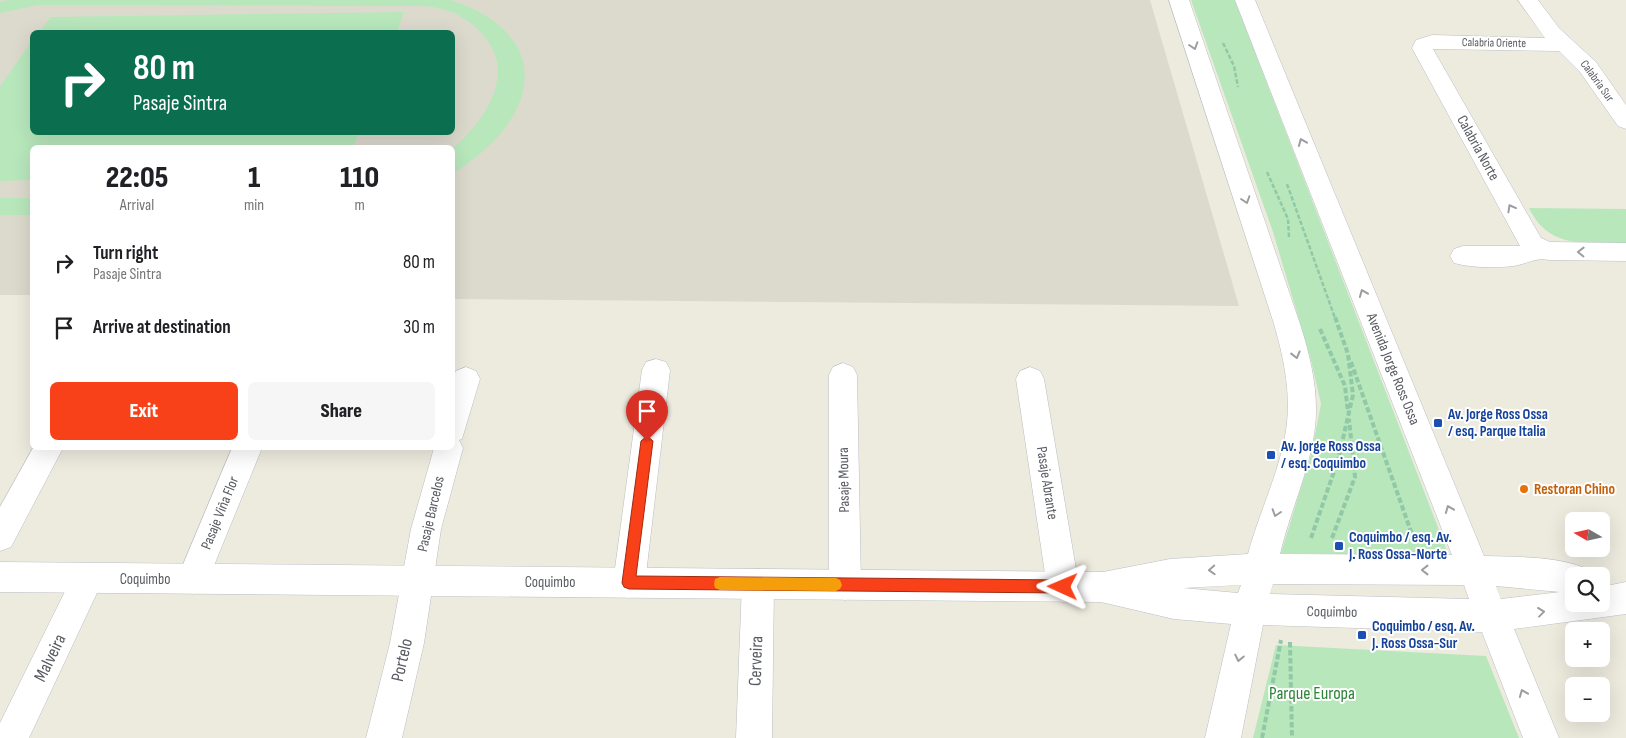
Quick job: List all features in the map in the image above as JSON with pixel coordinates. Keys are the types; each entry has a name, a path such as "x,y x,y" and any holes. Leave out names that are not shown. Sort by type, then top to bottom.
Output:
{"street":[{"path":"1179,0 1284,314 1299,370 1301,425 1295,455 1268,540 1223,738"},
{"name":"Avenida Jorge Ross Ossa","path":"1245,0 1541,738"},
{"name":"Calabria Sur","path":"1528,0 1545,24 1588,67 1626,121"},
{"name":"Calabria Oriente","path":"1423,45 1432,42 1565,45"},
{"name":"Calabria Norte","path":"1423,45 1422,48 1529,240 1537,248"},
{"path":"1464,256 1519,256 1531,253 1537,248 1549,251 1626,252"},
{"path":"629,583 656,370"},
{"name":"Pasaje Moura","path":"843,375 845,585"},
{"path":"455,419 466,379"},
{"name":"Pasaje Abrante","path":"1030,379 1063,587"},
{"path":"0,537 47,450"},
{"name":"Pasaje Viña Flor","path":"193,579 246,450"},
{"name":"Pasaje Barcelos","path":"417,581 426,528 447,450"},
{"name":"Coquimbo","path":"0,577 1063,587 1101,587 1165,574 1261,569 1474,570 1565,578"},
{"name":"Malveira","path":"11,738 88,578"},
{"name":"Portelo","path":"384,738 407,643 417,581"},
{"name":"Cerveira","path":"754,738 758,584"},
{"path":"1610,584 1626,587"},
{"name":"Coquimbo","path":"1101,587 1174,603 1251,610 1492,616 1565,607"},
{"path":"1610,601 1626,598"}],"path":[{"path":"1348,354 1425,570"},
{"path":"1287,611 1292,654 1290,696 1292,738"}],"shaded area":[{"path":"0,0 1150,0 1239,306 455,299 455,145 30,145 30,295 0,295"}],"green space":[{"path":"8,0 450,0 473,9 493,20 509,34 519,51 524,69 524,88 516,110 502,132 485,150 455,173 455,146 476,125 485,111 497,81 497,66 493,51 484,36 465,19 454,13 432,7 416,6 38,5 0,13 0,2"},
{"path":"1191,0 1235,0 1449,556 1281,553 1311,455 1321,404 1311,360 1273,232"},
{"path":"404,12 398,30 41,30 51,17"},
{"path":"30,44 30,135 358,135 354,145 30,145 30,180 0,181 0,86"},
{"path":"0,198 30,198 30,215 0,215"},
{"path":"1529,208 1626,209 1626,243 1583,243 1558,237 1547,231 1537,222"},
{"name":"Parque Europa","path":"1276,645 1486,656 1519,738 1253,738"}],"slow traffic":[{"path":"720,584 836,585"}],"place":[{"name":"Av. Jorge Ross Ossa / esq. Parque Italia","path":"1438,423"},
{"name":"Av. Jorge Ross Ossa / esq. Coquimbo","path":"1271,455"},
{"name":"Restoran Chino","path":"1524,489"},
{"name":"Coquimbo / esq. Av. J. Ross Ossa-Norte","path":"1339,546"},
{"name":"Coquimbo / esq. Av. J. Ross Ossa-Sur","path":"1362,635"}],"route":[{"path":"647,441 629,583 1063,587"}]}
